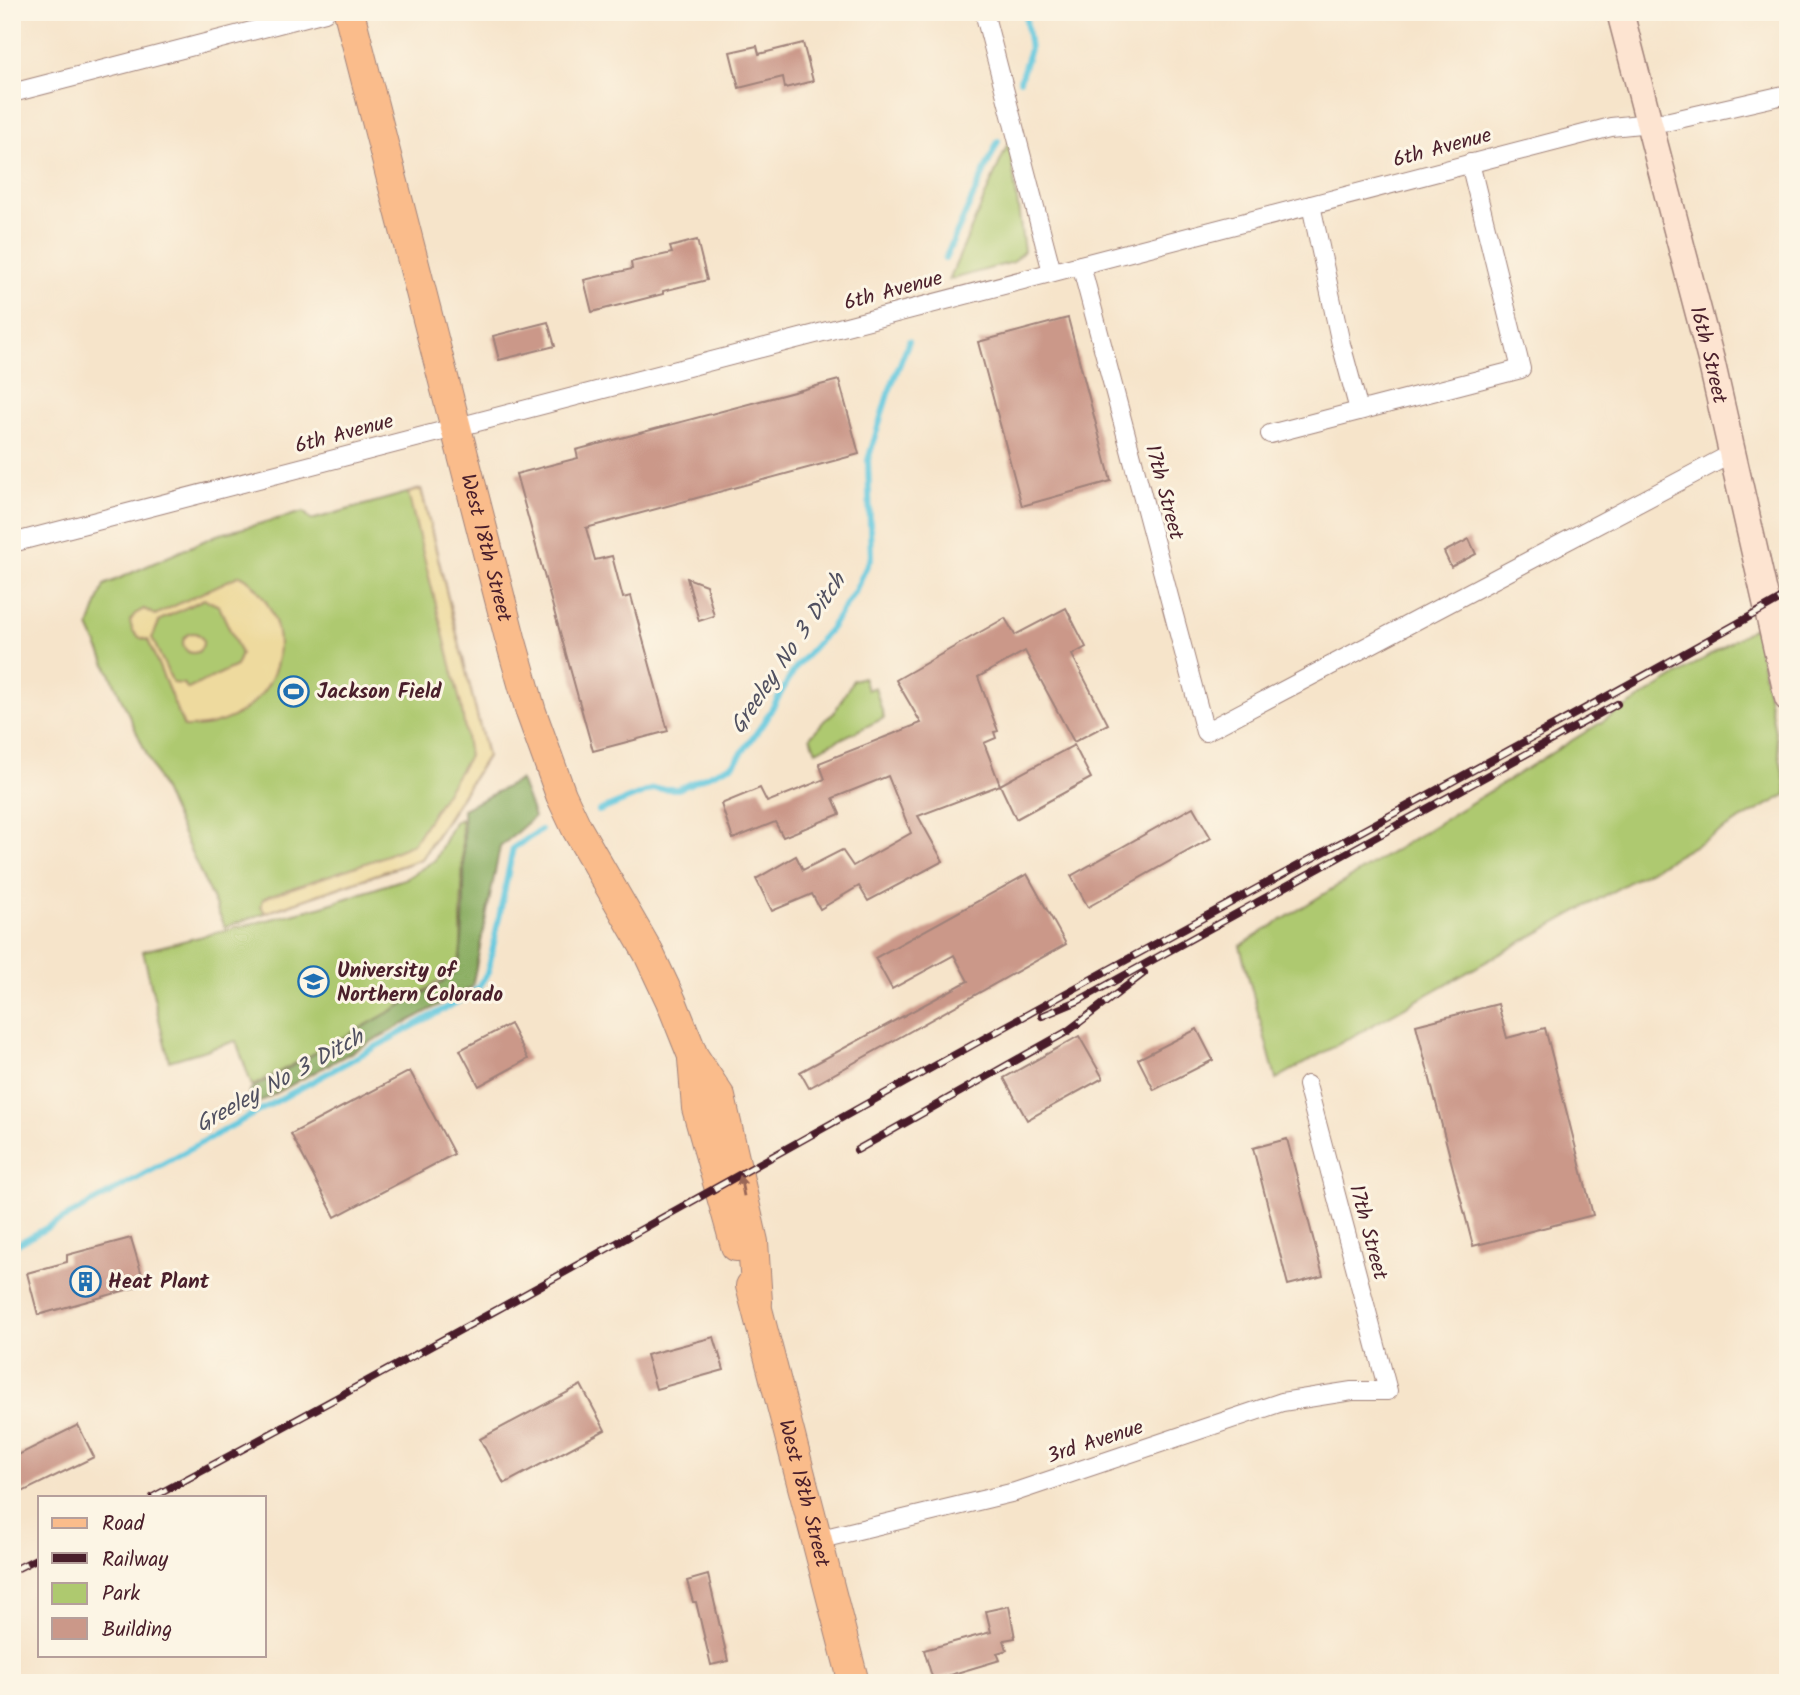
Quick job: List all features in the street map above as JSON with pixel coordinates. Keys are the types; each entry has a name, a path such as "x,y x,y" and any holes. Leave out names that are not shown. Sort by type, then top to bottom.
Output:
{"main road":[{"name":"West 18th Street","path":"349,12 531,712 561,796 577,829 648,953 693,1056 720,1097 753,1242 757,1302 854,1683"},
{"name":"16th Street","path":"1620,12 1733,453 1788,698"}],"street":[{"path":"12,93 325,12"},
{"path":"984,12 1052,272"},
{"name":"6th Avenue","path":"12,543 1611,127 1670,121 1788,94"},
{"path":"1270,434 1521,369 1470,163"},
{"path":"1311,205 1341,344 1359,410"},
{"name":"17th Street","path":"1081,265 1205,732 1733,453"},
{"name":"17th Street","path":"1307,1084 1388,1391"},
{"name":"3rd Avenue","path":"817,1540 1015,1492 1282,1402 1352,1391 1388,1391"}],"green space":[{"path":"1009,141 1024,251 1013,262 949,280"},
{"name":"Jackson Field","path":"421,489 487,756 422,859 225,927 89,627 104,585 217,535 304,512 311,520"},
{"path":"1755,627 1787,794 1276,1079 1240,946"},
{"path":"863,677 867,690 875,687 884,718 816,751 810,737 834,713 853,680"},
{"path":"520,780 534,817 500,847 472,987 245,1110 251,1089 435,987 454,973 460,959 462,941 463,809"},
{"path":"461,819 461,948 458,963 448,974 397,1007 252,1086 236,1041 169,1061 143,951 323,906 407,878 435,860 454,822"}],"sand":[{"path":"421,489 487,756 421,859 265,913 261,906 263,899 269,896 413,844 469,756 461,705 408,493"},
{"path":"240,575 247,579 263,597 275,621 279,644 276,667 267,687 252,704 233,717 210,725 184,727 148,640 138,636 131,625 130,621 135,614 144,609 155,615","holes":["204,599 219,606 241,654 236,666 188,689 184,684 173,683 152,638 160,620"]},
{"path":"193,633 200,636 203,643 200,650 193,653 186,650 183,643 186,636"}],"building":[{"path":"803,43 813,81 785,88 783,77 739,88 730,52 757,46 759,54"},
{"path":"697,240 707,280 592,312 584,280 632,269 631,262 672,253 670,247"},
{"path":"1068,318 1111,481 1022,506 978,342"},
{"path":"548,322 555,346 499,360 493,336"},
{"path":"839,380 859,454 586,528 595,560 612,556 623,598 631,596 668,731 593,751 516,474 578,458 576,450"},
{"path":"1469,539 1476,554 1451,567 1444,552"},
{"path":"687,578 706,585 714,616 699,621"},
{"path":"1066,608 1086,647 1072,655 1108,724 1074,742 1025,651 978,677 998,731 994,732 996,738 984,743 1000,785 918,816 943,861 868,901 859,886 820,909 812,894 772,911 756,879 796,856 803,870 842,850 853,866 911,833 888,776 833,798 840,814 783,837 775,822 733,839 721,804 760,788 767,802 825,779 819,763 921,723 896,680 1005,618 1015,635"},
{"path":"1074,745 1091,778 1016,819 1000,785"},
{"path":"1193,807 1211,838 1088,907 1071,876"},
{"path":"1027,874 1066,944 809,1088 800,1072 968,981 954,955 892,989 875,958"},
{"path":"1498,1004 1507,1038 1545,1028 1593,1215 1473,1246 1416,1025"},
{"path":"510,1024 528,1059 479,1086 460,1050"},
{"path":"1197,1029 1213,1060 1154,1090 1138,1059"},
{"path":"1079,1036 1103,1078 1027,1120 1004,1078"},
{"path":"410,1071 454,1154 335,1217 291,1134"},
{"path":"1287,1139 1323,1276 1288,1285 1253,1148"},
{"name":"Heat Plant","path":"131,1238 142,1275 141,1286 38,1315 27,1273 67,1262 67,1255"},
{"path":"714,1337 724,1370 656,1389 646,1355"},
{"path":"581,1385 605,1430 504,1484 480,1439"},
{"path":"78,1425 94,1457 12,1497 12,1458"},
{"path":"708,1575 728,1661 711,1665 696,1602 693,1602 687,1581"},
{"path":"1009,1606 1015,1638 1004,1640 1007,1650 997,1653 1000,1660 933,1680 924,1650 991,1632 986,1611"}],"waterway":[{"name":"Greeley No 3 Ditch","path":"1020,80 1030,49 1025,12"},
{"name":"Greeley No 3 Ditch","path":"945,259 998,141"},
{"name":"Greeley No 3 Ditch","path":"599,811 653,789 678,789 734,764 764,722 796,667 830,629 855,591 871,557 868,460 888,394 909,341"},
{"name":"Greeley No 3 Ditch","path":"12,1247 475,992 488,972 513,848 541,830"}],"railway":[{"path":"155,1496 456,1333 1788,595"},
{"path":"1042,1016 1078,1001 1617,704"},
{"path":"857,1150 1068,1031 1144,973"},
{"path":"12,1571 38,1558"}],"place":[{"name":"Jackson Field","path":"294,691"},
{"name":"University of Northern Colorado","path":"314,982"},
{"name":"Heat Plant","path":"85,1281"}]}
